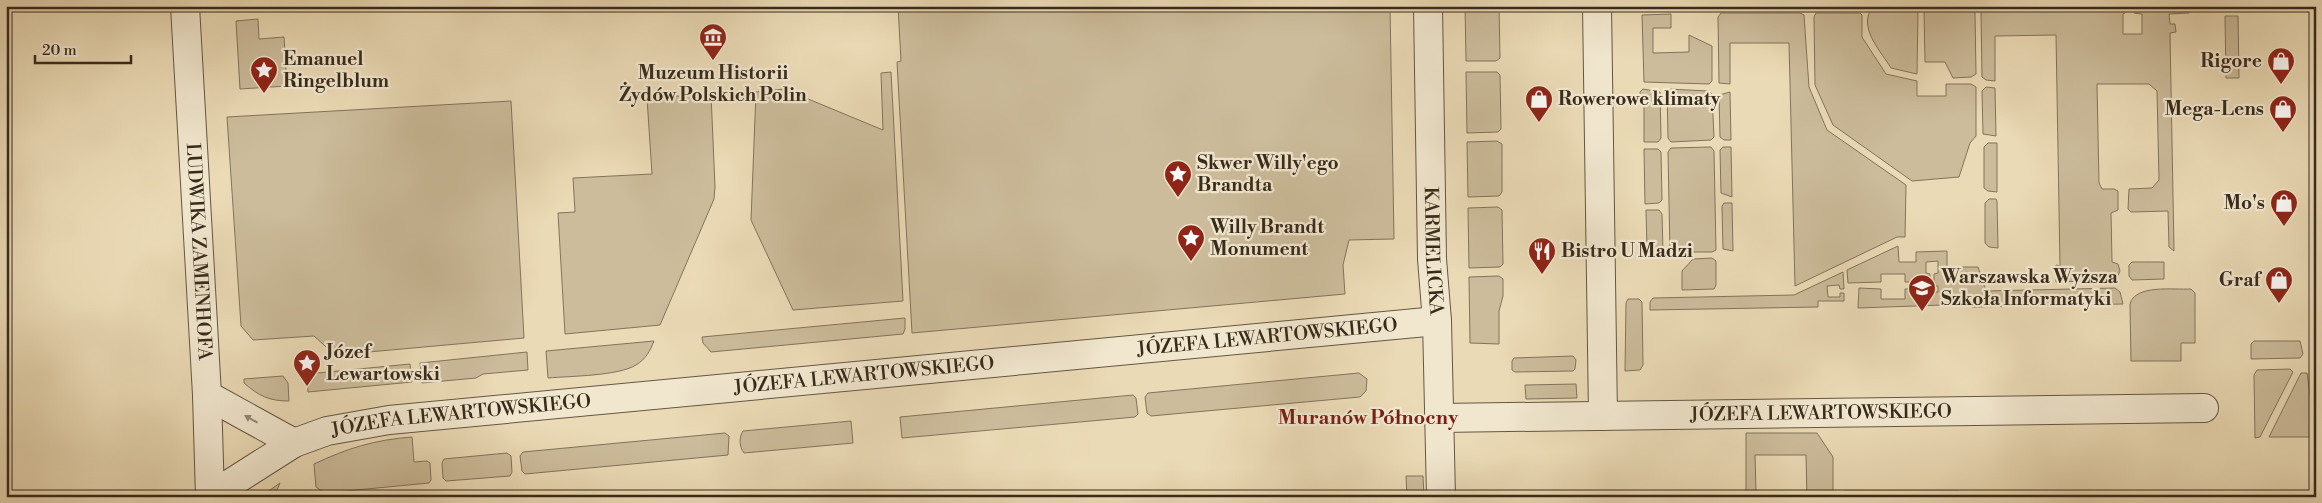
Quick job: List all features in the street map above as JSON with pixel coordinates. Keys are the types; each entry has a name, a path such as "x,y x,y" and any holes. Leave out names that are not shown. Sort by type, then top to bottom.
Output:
{"street":[{"name":"LUDWIKA ZAMENHOFA","path":"184,6 207,395 210,497"},
{"name":"KARMELICKA","path":"1428,6 1432,259 1437,321 1441,497"},
{"path":"1597,6 1603,416"},
{"name":"JÓZEFA LEWARTOWSKIEGO","path":"210,497 294,443 327,431 390,420 1437,321"},
{"path":"207,395 294,443"},
{"name":"JÓZEFA LEWARTOWSKIEGO","path":"1439,418 2204,408"}],"shaded area":[{"path":"898,6 1390,6 1394,239 1349,240 1343,265 1345,294 912,333 897,62 901,61"},
{"path":"1465,6 1499,6 1500,58 1496,61 1466,61"},
{"path":"1642,6 1710,6 1642,8"},
{"path":"2189,6 2189,13 2169,14 2170,24 2175,24 2176,32 2170,33 2174,251 2169,247 2168,211 2131,212 2128,209 2129,189 2152,188 2159,180 2157,91 2149,84 2097,84 2099,183 2102,189 2118,191 2118,210 2111,213 2112,262 2118,264 2120,271 2116,280 2056,282 2056,279 2060,279 2060,269 2056,270 2056,265 2060,266 2056,35 1995,36 1995,81 1986,80 1982,77 1981,12 1984,9 2126,7 2123,14 2123,34 2142,34 2142,14 2134,13 2134,7"},
{"path":"2312,6 2316,6 2316,227"},
{"path":"1971,9 1975,13 1976,74 1971,77 1953,78 1945,62 1925,62 1924,10"},
{"path":"1918,10 1917,74 1891,68 1873,41 1868,26 1868,18 1870,11"},
{"path":"1721,13 1800,13 1804,15 1809,87 1827,130 1906,185 1905,237 1897,237 1795,286 1789,43 1730,43 1730,84 1719,83 1718,17"},
{"path":"1816,13 1860,13 1862,15 1862,37 1886,74 1917,81 1917,96 1946,96 1946,84 1971,84 1976,87 1976,136 1970,143 1959,177 1912,181 1833,125 1815,85 1814,17"},
{"path":"1671,14 1671,28 1653,28 1653,53 1689,52 1689,35 1712,46 1712,81 1709,84 1644,82 1642,15"},
{"path":"2225,16 2238,16 2239,78 2226,78"},
{"path":"258,19 259,39 284,37 287,86 240,89 236,21"},
{"path":"891,72 903,301 793,310 751,220 756,92 784,89 883,130 881,73"},
{"path":"1466,72 1497,72 1500,75 1501,129 1498,132 1467,133"},
{"path":"1986,87 1995,88 1996,136 1983,134 1982,91"},
{"path":"1643,89 1660,92 1661,138 1658,142 1644,142 1644,105 1640,102 1640,92"},
{"path":"1667,89 1709,91 1712,94 1714,137 1711,140 1671,142 1668,138"},
{"path":"1730,92 1731,140 1724,140 1720,137 1719,95"},
{"path":"711,94 714,199 660,325 565,334 558,213 575,212 573,178 652,174 647,98"},
{"path":"511,101 524,338 335,355 314,336 253,340 241,326 227,117"},
{"path":"1497,141 1502,144 1502,192 1499,196 1468,197 1467,142"},
{"path":"1988,143 1997,143 1997,192 1988,191 1984,188 1984,147"},
{"path":"1711,147 1714,151 1716,250 1712,252 1670,252 1668,152 1671,148"},
{"path":"1723,147 1731,147 1732,197 1721,193 1720,150"},
{"path":"1644,149 1658,149 1661,152 1662,200 1659,203 1645,204"},
{"path":"1989,199 1996,199 1997,201 1998,248 1989,247 1985,243 1985,203"},
{"path":"1724,203 1732,203 1733,251 1723,249 1722,206"},
{"path":"1498,207 1502,210 1503,264 1500,267 1469,268 1468,208"},
{"path":"1646,210 1659,210 1662,214 1663,253 1649,253 1647,249"},
{"path":"1898,246 1899,262 1916,262 1916,252 1947,251 1947,267 1978,267 1986,291 2115,288 2120,292 2123,304 1972,307 1971,304 1858,308 1859,288 1881,289 1881,299 1905,299 1905,289 1932,288 1932,292 1938,292 1938,286 1934,286 1934,274 1938,273 1938,261 1926,262 1926,273 1930,274 1930,282 1905,282 1905,274 1881,274 1881,282 1848,283 1847,270"},
{"path":"1712,258 1716,261 1716,285 1714,289 1682,290 1682,271 1693,259"},
{"path":"2132,262 2164,262 2164,279 2132,280 2129,276 2129,265"},
{"path":"1843,272 1844,289 1840,289 1839,285 1827,286 1828,297 1840,297 1840,293 1844,293 1844,301 1818,301 1818,307 1650,310 1650,302 1653,298 1794,295"},
{"path":"1499,276 1503,279 1503,296 1499,311 1499,344 1470,343 1469,277"},
{"path":"2156,289 2191,289 2195,293 2195,343 2181,343 2181,361 2131,361 2130,304 2133,298 2139,293"},
{"path":"1628,299 1639,299 1642,302 1643,365 1640,370 1625,371 1626,303"},
{"path":"905,318 903,334 711,352 703,343 702,337"},
{"path":"654,341 645,357 628,369 581,376 548,378 546,351"},
{"path":"2254,341 2300,341 2303,354 2300,358 2251,359 2251,344"},
{"path":"527,352 528,370 483,374 476,378 422,383 420,363"},
{"path":"1573,356 1576,360 1573,371 1515,372 1512,370 1514,358"},
{"path":"410,364 412,382 308,392 307,374"},
{"path":"2290,369 2293,372 2260,437 2255,438 2254,375 2257,370"},
{"path":"1359,373 1367,379 1366,391 1360,397 1151,416 1147,413 1145,397 1148,393"},
{"path":"2301,373 2307,373 2316,435 2312,437 2269,437"},
{"path":"283,376 288,383 289,401 265,397 244,383 244,379"},
{"path":"1576,384 1577,398 1526,399 1525,385"},
{"path":"1133,395 1136,398 1138,414 1135,417 902,438 900,417"},
{"path":"851,421 853,443 744,453 740,445 743,431"},
{"path":"725,433 729,436 728,455 525,474 522,471 520,456 523,452"},
{"path":"1746,433 1817,433 1833,457 1833,497 1807,497 1806,455 1755,455 1756,493 1746,492"},
{"path":"412,437 414,462 427,461 430,463 431,480 429,483 325,493 316,487 314,464 338,453 362,446 385,440"},
{"path":"507,453 511,456 512,472 510,476 446,481 443,478 442,463 444,459"},
{"path":"1406,476 1423,476 1424,497 1407,497"},
{"path":"280,483 274,497 260,497"},
{"path":"1844,491 1959,491 1960,497 1844,497"}],"place":[{"name":"Muzeum Historii Żydów Polskich Polin","path":"713,61"},
{"name":"Rigore","path":"2281,85"},
{"name":"Emanuel Ringelblum","path":"264,94"},
{"name":"Rowerowe klimaty","path":"1539,123"},
{"name":"Mega-Lens","path":"2283,133"},
{"name":"Skwer Willy'ego Brandta","path":"1178,198"},
{"name":"Mo's","path":"2284,227"},
{"name":"Willy Brandt Monument","path":"1191,262"},
{"name":"Bistro U Madzi","path":"1542,275"},
{"name":"Graf","path":"2279,304"},
{"name":"Warszawska Wyższa Szkoła Informatyki","path":"1922,312"},
{"name":"Józef Lewartowski","path":"307,387"}],"district":[{"name":"Muranów Północny","path":"1368,418"}]}
